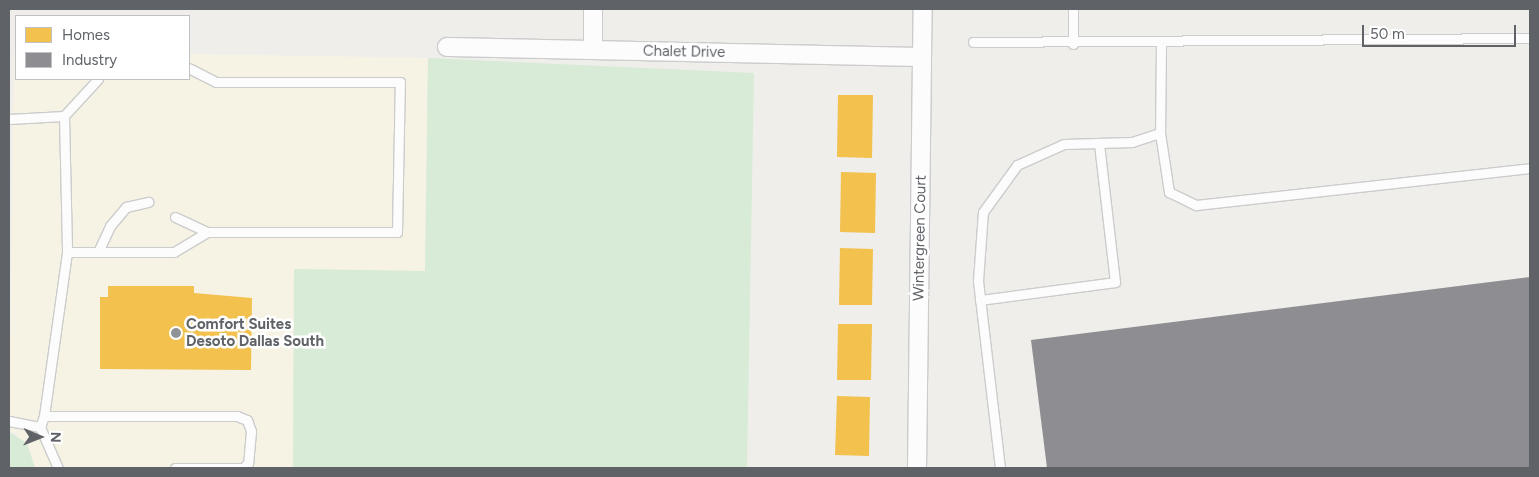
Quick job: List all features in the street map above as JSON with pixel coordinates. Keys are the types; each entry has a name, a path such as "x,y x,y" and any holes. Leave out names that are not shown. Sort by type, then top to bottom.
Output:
{"street":[{"path":"593,9 593,50"},
{"name":"Wintergreen Court","path":"917,468 923,9"},
{"name":"Chalet Drive","path":"447,47 922,57"}],"lane":[{"path":"1073,44 1074,9"},
{"path":"973,42 1073,44 1530,38"},
{"path":"1161,43 1160,133 1169,192 1196,205 1530,168"},
{"path":"175,217 208,232 397,232 400,82 216,82 190,69"},
{"path":"58,468 40,427 44,416 67,252 64,116 97,80"},
{"path":"9,119 64,116"},
{"path":"1000,468 980,300 983,212 1016,165 1064,144 1132,142 1160,133"},
{"path":"980,300 1115,282 1099,143"},
{"path":"98,252 110,226 126,207 148,202"},
{"path":"67,252 174,252 208,232"},
{"path":"44,416 237,416 247,420 251,431 248,463 243,468 174,468"},
{"path":"9,421 40,427"}],"shaded area":[{"path":"14,51 15,80 190,80 190,54 428,58 425,271 294,269 293,468 35,468 16,433 9,432"}],"green space":[{"path":"428,58 754,73 747,468 293,468 294,269 425,271"},
{"path":"9,432 27,443 35,468 9,468"}],"building: Homes":[{"path":"838,95 873,95 872,158 837,157"},
{"path":"841,172 876,173 875,233 840,232"},
{"path":"840,248 873,249 872,305 839,305"},
{"name":"Comfort Suites Desoto Dallas South","path":"108,286 194,286 194,293 252,298 251,370 100,369 100,297 108,297"},
{"path":"838,324 872,324 871,380 837,380"},
{"path":"837,396 870,397 869,456 835,455"}],"building: Industry":[{"path":"1530,277 1530,468 1047,468 1031,340"}],"place":[{"name":"Comfort Suites Desoto Dallas South","path":"176,333"}]}
